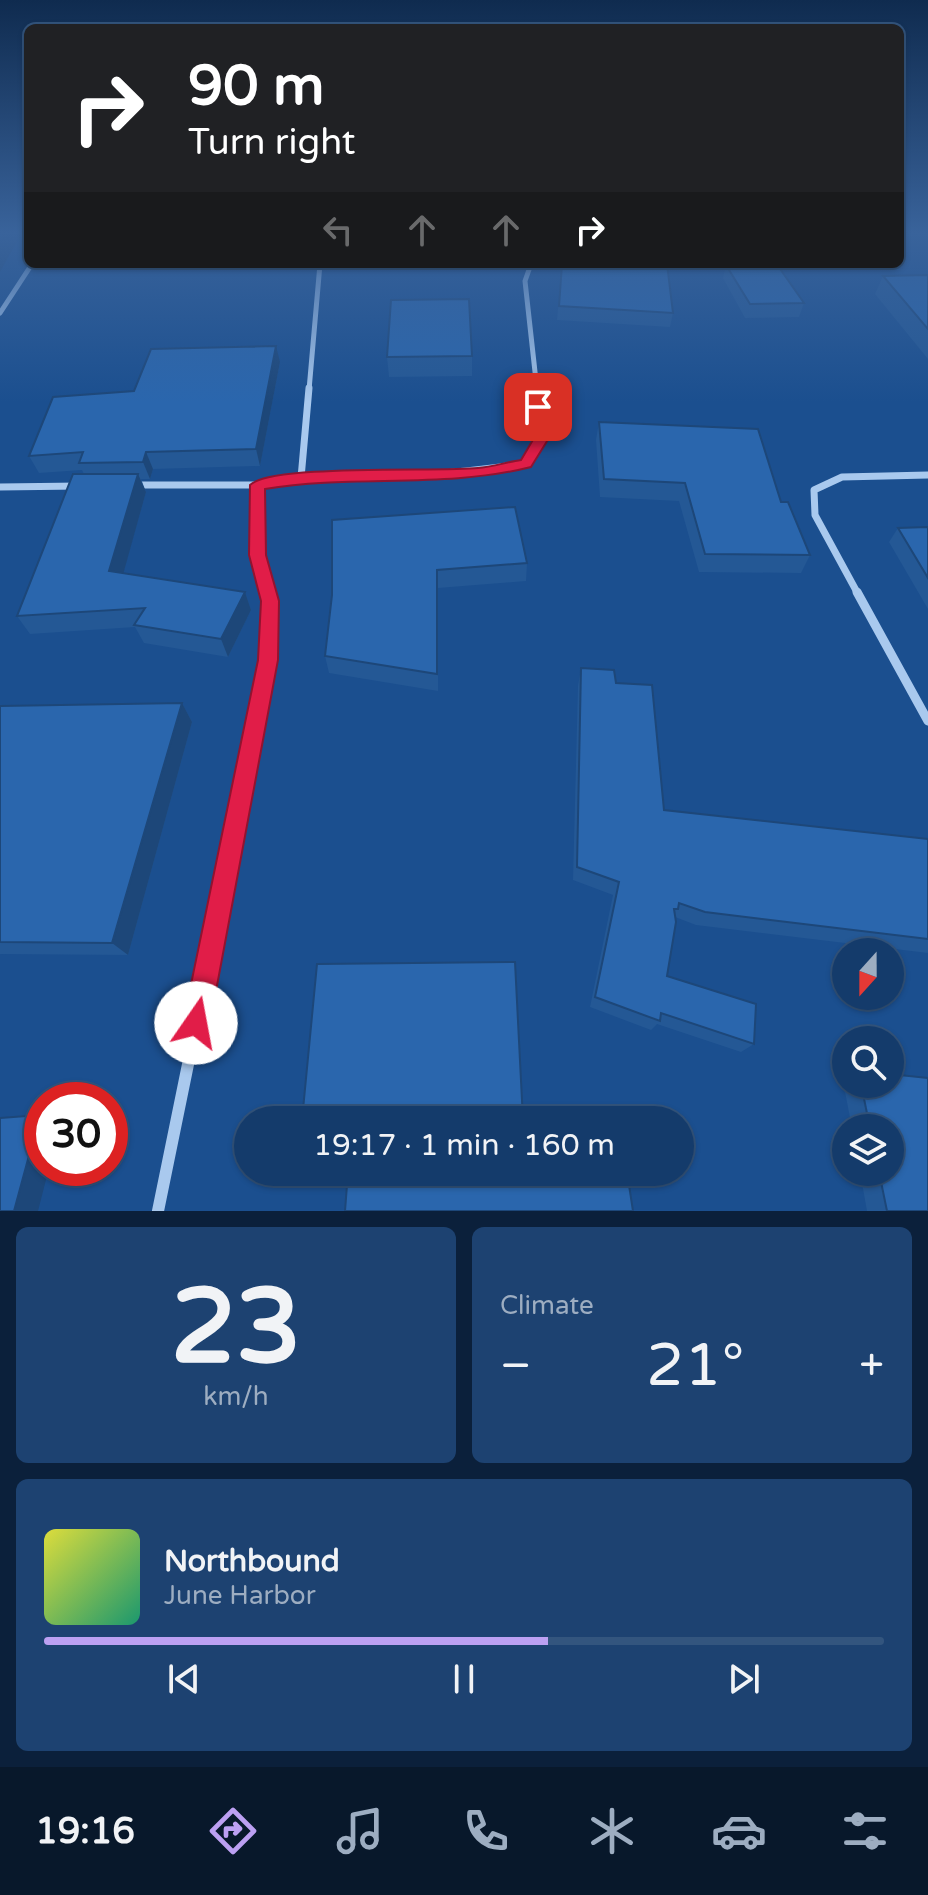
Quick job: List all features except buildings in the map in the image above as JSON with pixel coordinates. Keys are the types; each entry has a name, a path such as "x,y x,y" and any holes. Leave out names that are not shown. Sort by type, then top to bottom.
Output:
{"street":[{"path":"0,313 15,290"},
{"path":"301,478 318,290"},
{"path":"119,485 257,485 301,478 479,473 526,463 542,438 526,290"},
{"path":"928,475 842,477 814,490 815,515 928,721"},
{"path":"0,487 91,485"},
{"path":"158,1211 268,660 270,601 258,555 257,485"}],"route":[{"path":"196,1023 268,660 270,601 258,555 257,485 301,478 479,473 526,463 542,438 538,407"}]}
